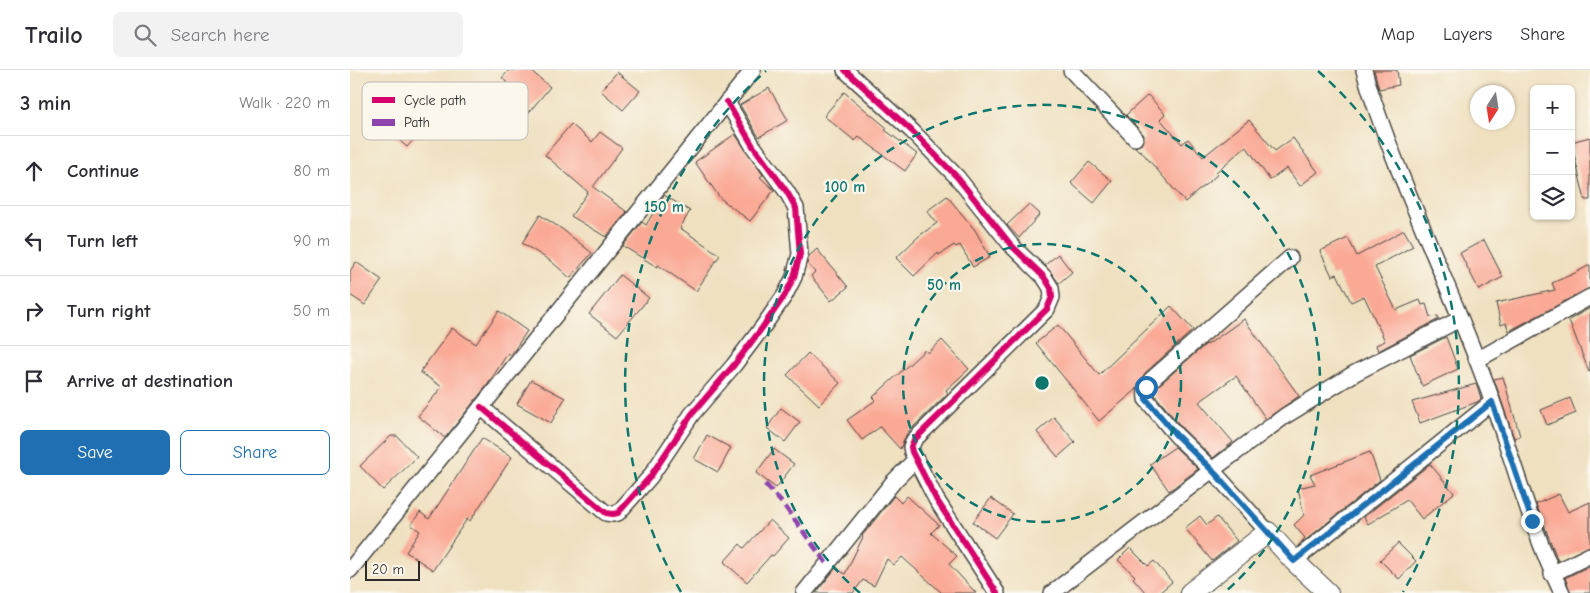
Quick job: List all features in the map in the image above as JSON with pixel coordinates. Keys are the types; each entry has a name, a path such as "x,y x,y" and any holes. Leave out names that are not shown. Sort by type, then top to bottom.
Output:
{"street":[{"path":"350,570 753,70"},
{"path":"845,70 912,131 957,178 1012,245 1044,277 1051,288 1052,297 1047,309 914,440 911,447 915,460 946,516 997,593"},
{"path":"1071,70 1135,138"},
{"path":"1364,70 1372,100 1477,360 1532,521 1552,574 1562,593"},
{"path":"481,407 606,513 618,513 650,477 692,414 734,365 785,295 794,277 800,254 796,208 787,192 753,146 727,102"},
{"path":"1290,258 1159,373 1146,387 1145,392 1146,399 1176,435 1212,470 1294,561 1328,593"},
{"path":"1477,360 1590,297"},
{"path":"1052,593 1285,416 1355,373 1460,318"},
{"path":"1294,561 1492,402"},
{"path":"804,593 894,481 915,460"},
{"path":"1190,593 1268,532"},
{"path":"1552,574 1590,555"}],"building":[{"path":"509,70 530,70 550,87 528,113 528,82 506,82 502,78"},
{"path":"1374,70 1397,70 1399,85 1379,89"},
{"path":"617,72 640,91 623,110 601,91"},
{"path":"769,88 788,120 759,137 740,105"},
{"path":"844,92 887,128 885,130 917,154 905,171 859,137 855,141 824,116"},
{"path":"1148,95 1165,114 1160,119 1182,144 1188,139 1203,157 1249,120 1275,151 1293,138 1318,172 1300,186 1287,168 1270,180 1246,146 1216,172 1218,174 1185,202 1140,150 1135,147 1142,144 1144,135 1126,115"},
{"path":"571,124 592,142 600,132 622,148 593,187 627,212 606,237 571,216 588,192 545,155"},
{"path":"735,134 763,175 760,177 774,190 750,221 720,198 695,162"},
{"path":"1590,137 1590,200 1585,200 1575,159 1575,141"},
{"path":"399,140 413,140 407,147"},
{"path":"1089,162 1112,181 1094,203 1071,183"},
{"path":"664,195 690,211 680,228 720,255 696,291 658,265 657,267 623,246 642,222 646,225"},
{"path":"947,196 975,230 990,257 973,267 960,245 956,247 954,245 939,255 938,253 914,276 896,258 919,236 937,223 927,211"},
{"path":"1029,204 1040,214 1019,238 1007,225"},
{"path":"540,215 562,229 592,253 570,278 552,262 522,243"},
{"path":"1404,230 1413,246 1375,267 1396,310 1420,300 1422,305 1426,304 1430,317 1438,316 1439,319 1378,351 1376,345 1385,341 1364,296 1351,302 1337,274 1332,276 1320,251 1348,238 1357,256"},
{"path":"1484,240 1503,277 1479,290 1460,253"},
{"path":"817,249 848,287 831,301 811,276 815,272 807,263 809,256"},
{"path":"1058,254 1072,272 1059,283 1045,265"},
{"path":"356,262 382,280 365,305 350,295 350,271"},
{"path":"1590,265 1590,288 1509,331 1506,323 1501,325 1496,303 1555,290 1552,283"},
{"path":"620,275 649,298 617,336 589,314"},
{"path":"1171,306 1193,330 1145,373 1136,390 1099,421 1036,343 1058,325 1099,375"},
{"path":"1590,308 1590,372 1589,372 1569,320"},
{"path":"499,311 527,331 511,355 508,353 488,384 445,438 418,416 442,387 420,372 452,328 476,344"},
{"path":"1244,319 1299,396 1266,419 1236,376 1199,402 1233,442 1213,458 1183,429 1155,395 1155,391 1158,386 1206,344"},
{"path":"1446,337 1458,369 1422,386 1410,355"},
{"path":"942,340 969,369 946,390 948,393 907,433 900,449 880,427 862,440 847,420 876,400 873,397 925,350 928,353"},
{"path":"808,353 840,383 819,405 787,375"},
{"path":"1503,377 1520,436 1514,438 1494,379"},
{"path":"531,380 565,398 551,423 517,404"},
{"path":"1476,384 1481,399 1477,402 1420,423 1412,402"},
{"path":"1570,398 1576,413 1547,425 1541,410"},
{"path":"781,408 800,422 785,442 767,428"},
{"path":"1054,417 1075,442 1058,457 1037,432"},
{"path":"707,435 731,448 718,472 694,459"},
{"path":"391,436 397,436 417,457 383,490 360,466"},
{"path":"482,438 512,457 470,521 467,519 433,570 406,552 420,531 411,525 420,512 429,519"},
{"path":"1175,447 1198,469 1169,491 1150,464"},
{"path":"774,449 794,464 776,488 756,473"},
{"path":"1370,452 1380,480 1297,547 1305,538 1294,525 1304,515 1298,488 1315,484 1310,475"},
{"path":"1430,464 1454,493 1422,519 1407,500 1368,524 1364,517"},
{"path":"1559,494 1568,512 1590,502 1590,546 1558,561 1536,504"},
{"path":"894,496 901,503 907,496 939,525 931,533 957,556 949,564 976,593 942,593 902,557 894,565 887,559 874,586 863,580 853,593 816,593 836,568 845,574 862,536"},
{"path":"991,498 1013,514 995,538 973,522"},
{"path":"1200,516 1207,525 1217,517 1237,541 1212,561 1185,528"},
{"path":"770,520 789,538 747,582 724,562 740,544 744,548"},
{"path":"1398,543 1416,561 1399,579 1380,560"},
{"path":"1130,548 1148,566 1154,561 1172,582 1159,593 1146,593 1133,578 1135,576 1118,560"},
{"path":"1589,566 1590,593 1571,593 1565,578"}],"marked path":[{"path":"765,484 784,505 827,564"}],"cycle path":[{"path":"845,70 912,131 957,177 1011,245 1044,277 1051,288 1052,297 1047,309 914,440 911,447 936,499 997,593"},
{"path":"481,407 606,513 618,513 650,477 692,414 734,365 785,295 794,277 800,254 796,208 787,192 753,146 727,102"}],"route":[{"path":"1146,387 1146,399 1176,435 1212,470 1294,561 1492,402 1532,521"}]}
